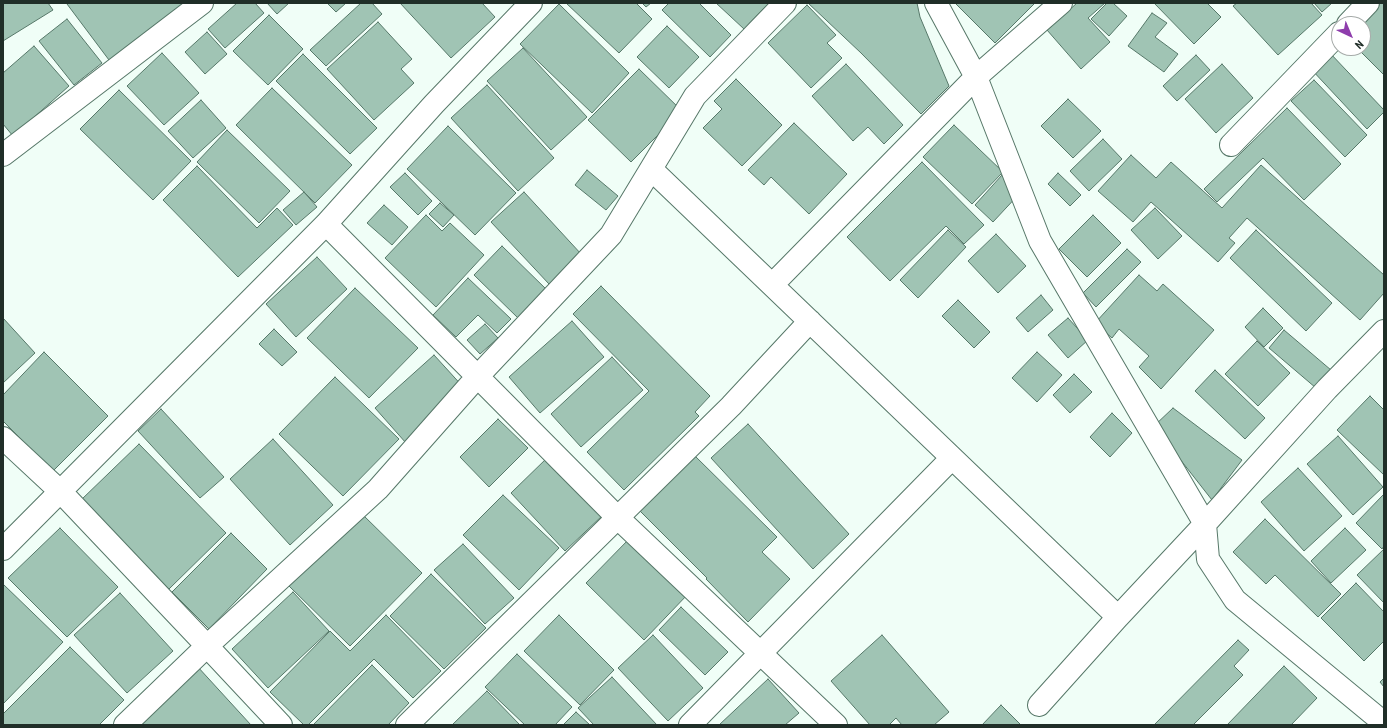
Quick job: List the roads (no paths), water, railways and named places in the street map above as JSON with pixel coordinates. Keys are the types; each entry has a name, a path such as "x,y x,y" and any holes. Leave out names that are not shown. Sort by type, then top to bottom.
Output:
{"street":[{"path":"4,152 202,3"},
{"path":"3,549 326,224 434,104 531,3"},
{"path":"126,725 207,646 378,489 478,376 611,235 695,96 785,3"},
{"path":"936,3 976,77 1040,242 1205,524 1208,559 1235,600 1384,723"},
{"path":"772,285 976,77 1061,3"},
{"path":"1356,16 1368,3"},
{"path":"1231,145 1331,41"},
{"path":"651,169 1118,617"},
{"path":"326,224 618,518 836,725"},
{"path":"407,725 731,406 810,322"},
{"path":"1039,705 1327,389 1384,331"},
{"path":"3,438 61,492 281,725"},
{"path":"690,725 952,458"}]}
